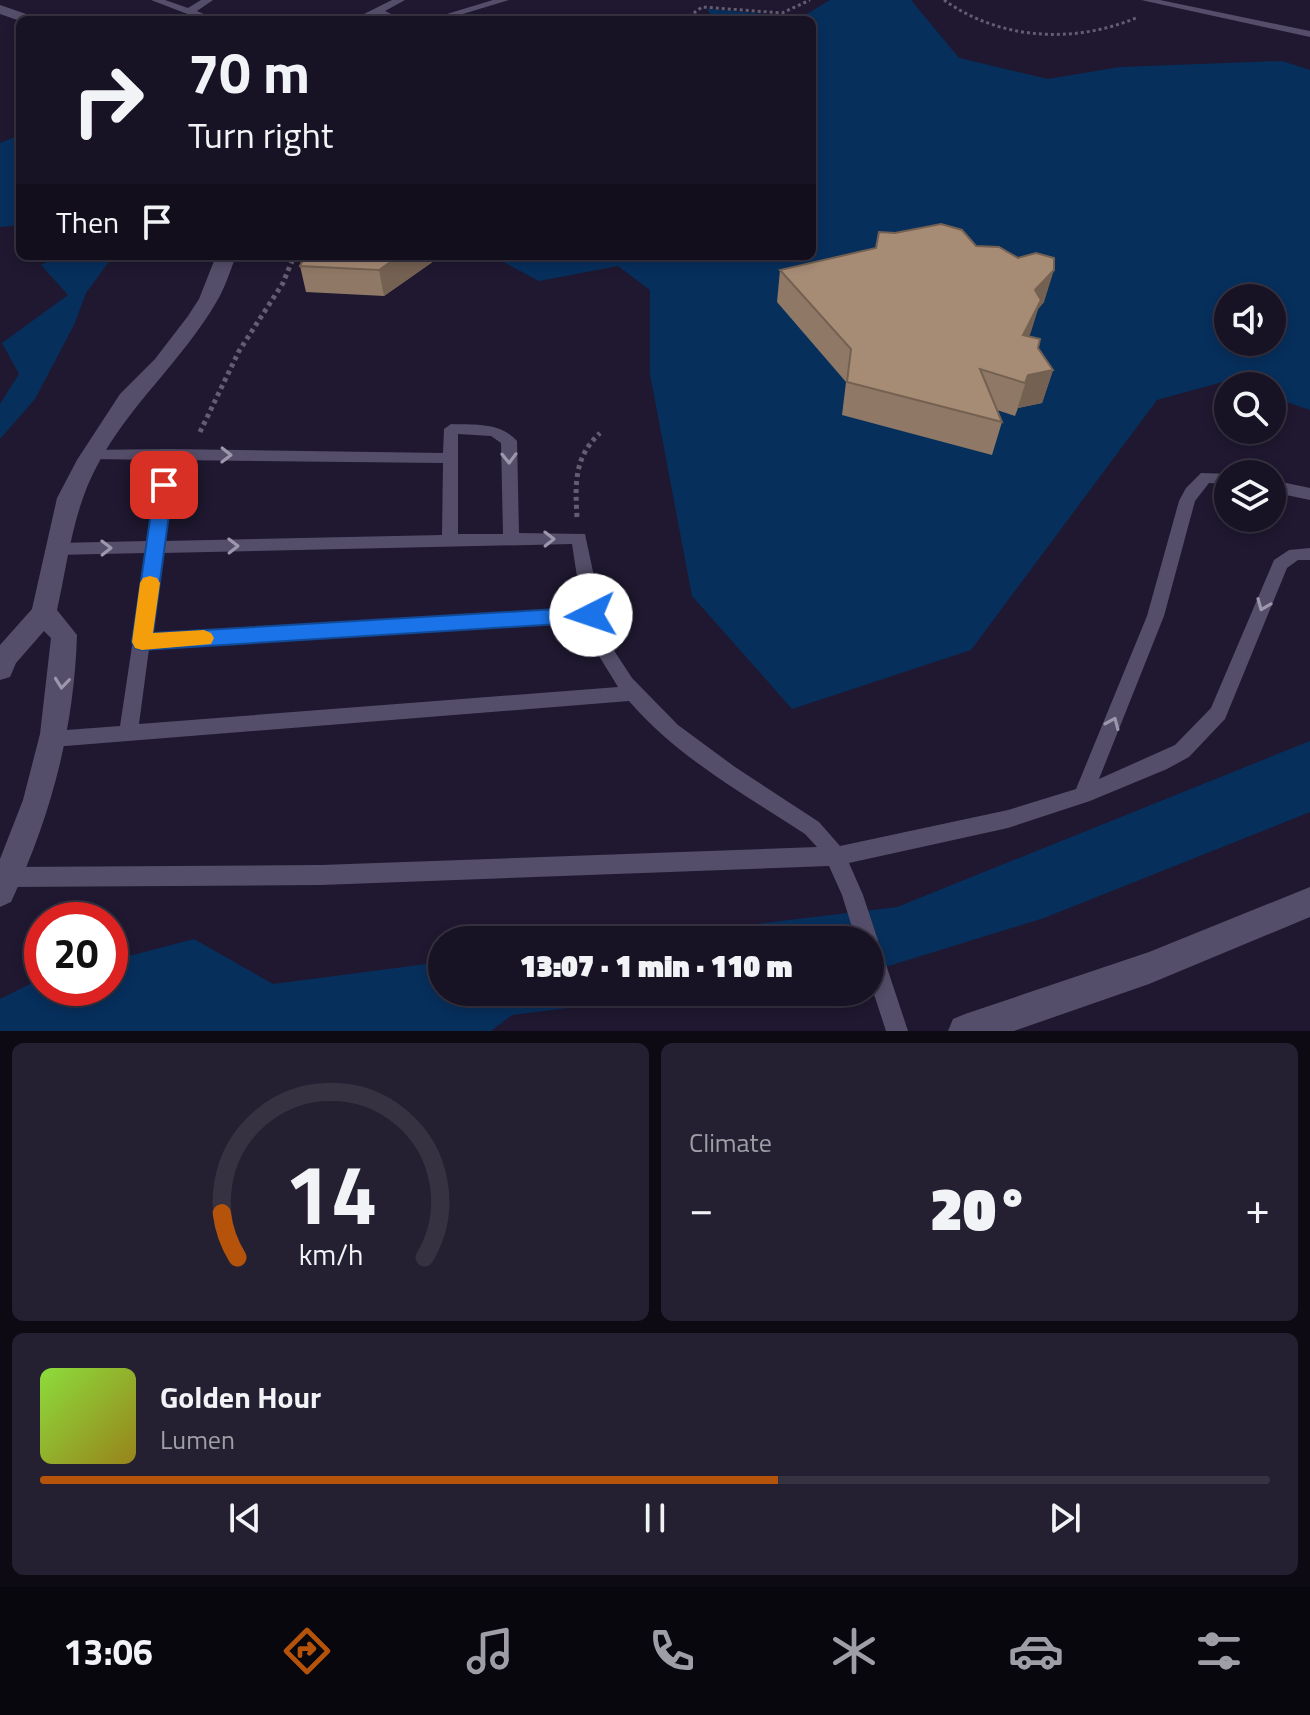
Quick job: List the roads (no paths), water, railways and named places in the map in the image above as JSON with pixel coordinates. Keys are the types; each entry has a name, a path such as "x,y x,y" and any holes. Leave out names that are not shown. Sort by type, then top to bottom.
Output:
{"street":[{"path":"0,9 19,16"},
{"path":"0,669 6,656 44,613 69,498 92,454 128,399 162,364 195,320 209,299 224,260"},
{"path":"4,885 39,794 53,739 64,666 64,635 44,613"},
{"path":"965,1031 1149,968 1310,902"}],"lane":[{"path":"156,0 200,16"},
{"path":"189,12 208,0"},
{"path":"366,16 400,0"},
{"path":"446,16 504,0"},
{"path":"1146,0 1310,34"},
{"path":"377,11 389,16"},
{"path":"450,541 451,429 494,431 509,441 511,540"},
{"path":"92,454 451,458"},
{"path":"129,731 168,454"},
{"path":"1083,795 1167,582 1191,490 1206,477 1214,477"},
{"path":"1286,489 1310,494"},
{"path":"56,549 579,538 591,615 607,655 632,693 677,736 812,828 828,843 837,856 862,926"},
{"path":"4,885 837,856 1008,819 1083,795 1182,751 1218,713 1280,564 1295,554 1310,554"},
{"path":"142,642 591,615"},
{"path":"53,739 632,693"},
{"path":"884,989 897,1031"}],"water":[{"path":"830,0 911,0 959,58 1048,79 1120,67 1282,61 1310,70 1310,410 1286,402 1286,372 1214,372 1214,384 1157,400 971,650 792,709 692,596 650,374 650,290 618,266 539,281 500,260 816,260 816,16 804,16"},
{"path":"707,9 790,16 711,16"},
{"path":"16,137 16,225 0,227 0,143"},
{"path":"50,260 110,260 86,293 74,325 35,399 0,439 0,404 19,374 2,343 68,295 41,265"},
{"path":"1310,741 1310,812 1044,918 884,967 884,926 739,926 897,907"},
{"path":"194,939 273,984 428,964 428,1006 584,1006 512,1015 491,1031 0,1031 0,999 24,987 24,1006 128,1006 128,956"}]}
